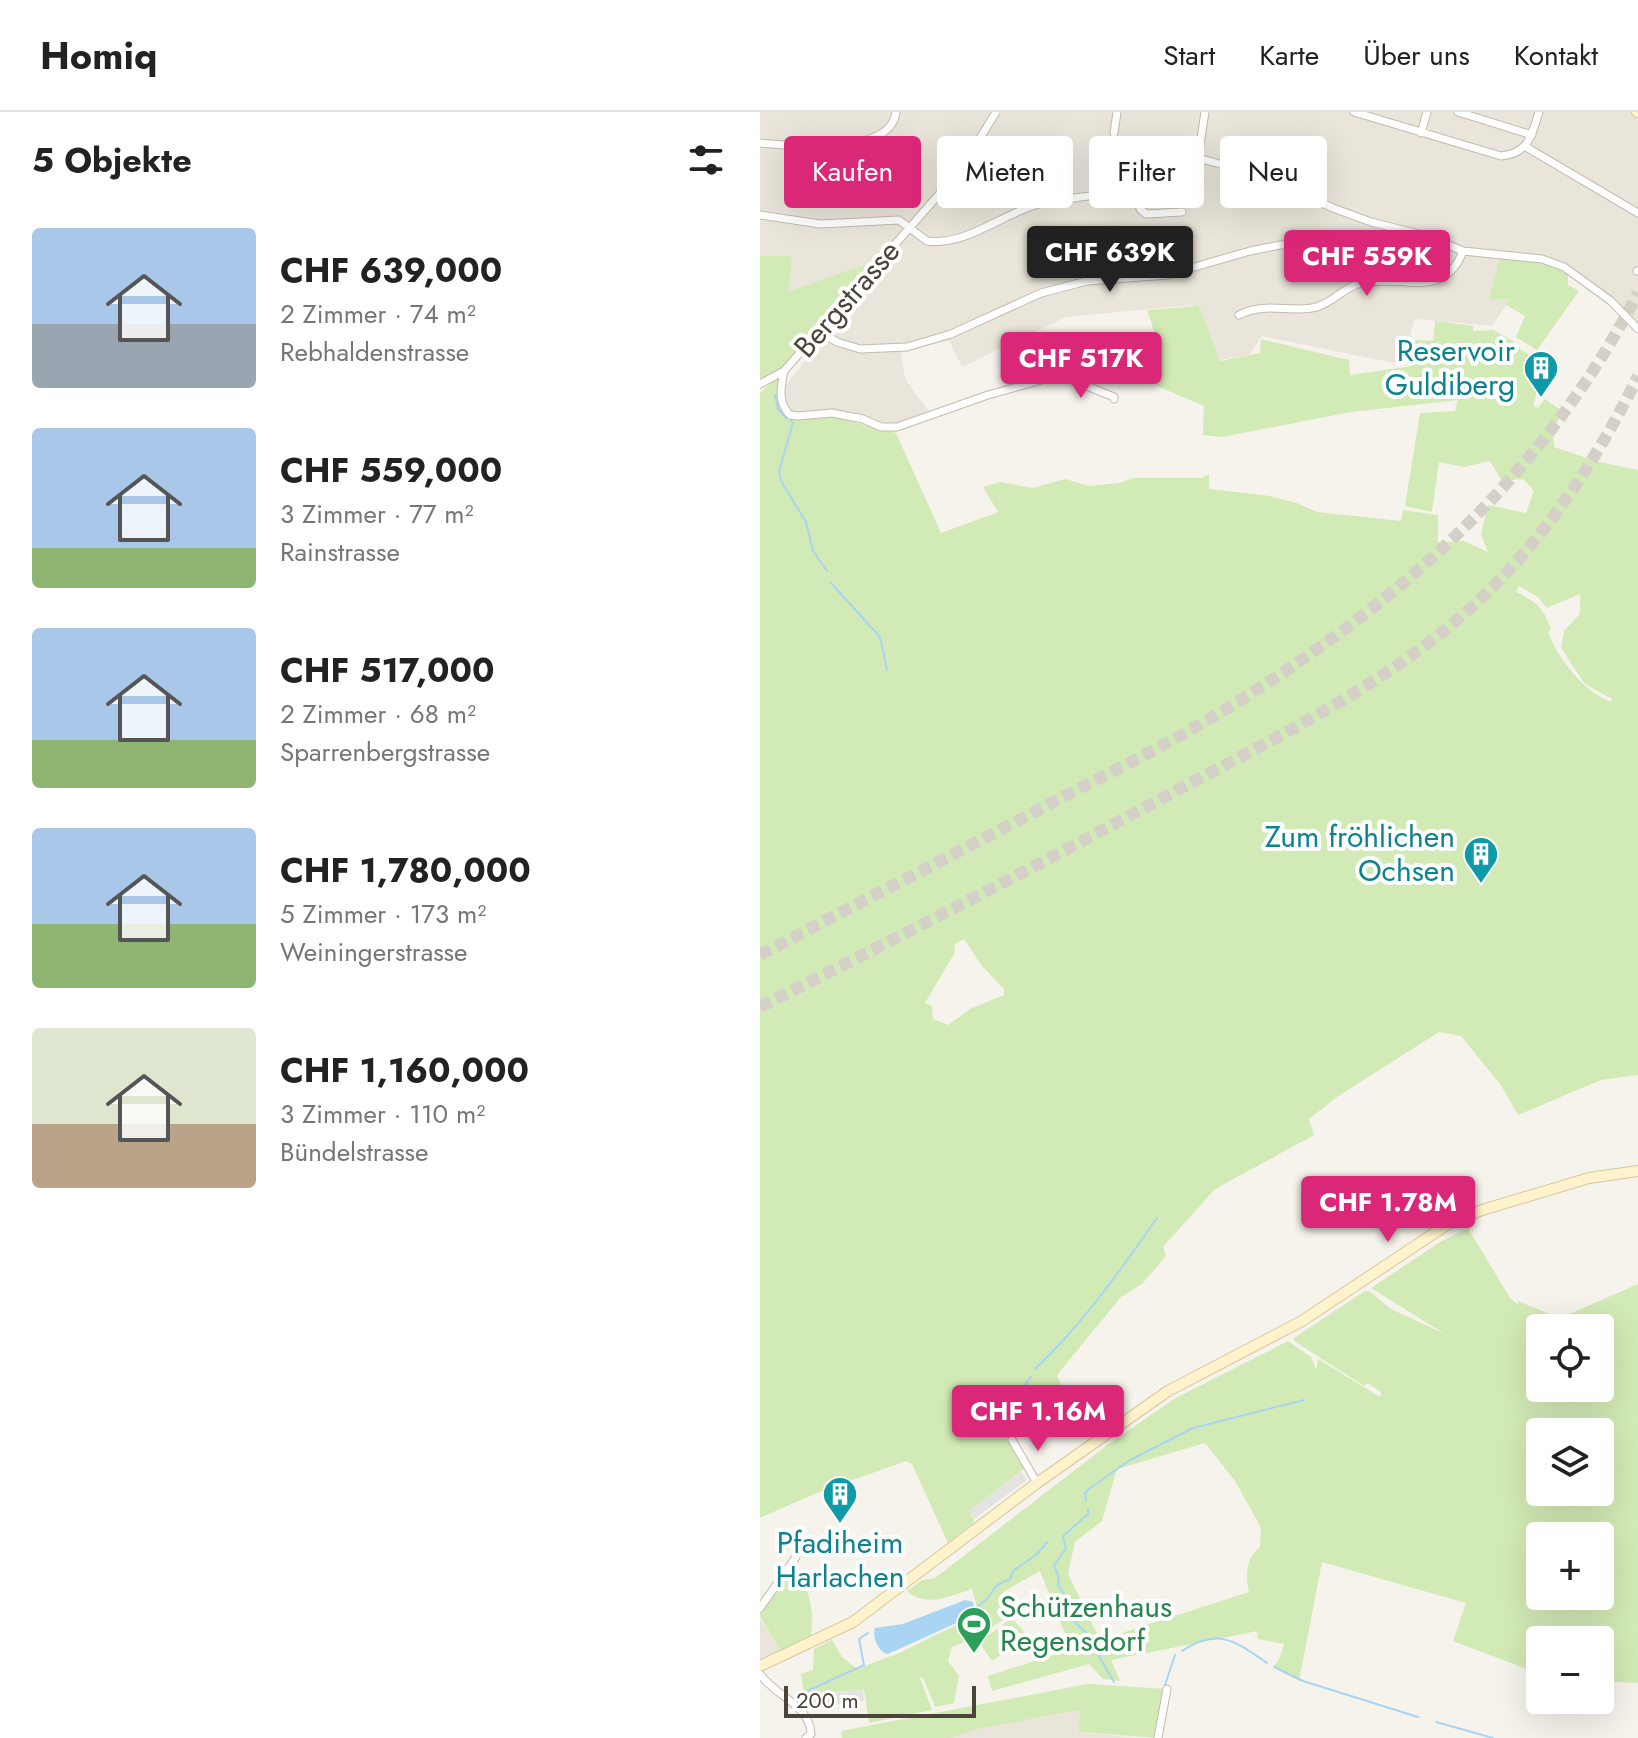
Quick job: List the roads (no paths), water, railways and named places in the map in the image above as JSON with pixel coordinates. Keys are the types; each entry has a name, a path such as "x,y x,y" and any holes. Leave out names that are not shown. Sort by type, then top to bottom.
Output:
{"street":[{"path":"760,143 826,146 877,137 888,131 896,112"},
{"name":"Bergstrasse","path":"784,371 968,161 996,112"},
{"path":"1114,133 1117,112"},
{"path":"1201,136 1205,112"},
{"path":"1354,112 1501,156 1519,153 1526,147 1539,112"},
{"path":"1421,133 1427,112"},
{"path":"1458,112 1532,135"},
{"path":"1526,147 1638,213"},
{"path":"1204,160 1263,176 1333,208 1426,236 1463,251 1542,259 1564,267 1611,301 1638,329"},
{"path":"760,215 820,224 899,220 927,241 948,240 986,228 1034,206 1089,197"},
{"path":"1141,208 1146,214 1182,212"},
{"path":"819,331 837,342 860,349 907,347 943,337 1062,286 1111,278 1167,275 1270,246 1379,245 1386,241 1389,227"},
{"path":"1239,315 1260,307 1316,308 1362,283 1415,284 1432,281 1453,269 1463,251"},
{"path":"760,384 784,371"},
{"path":"784,371 781,398 783,407 790,415 845,415 889,428 1052,377 1067,378 1114,399"},
{"path":"760,1666 853,1622 1037,1483 1168,1391 1292,1327 1448,1224 1482,1210 1589,1178 1638,1171"},
{"path":"1012,1440 1037,1483"},
{"path":"760,1608 796,1557"},
{"path":"760,1674 805,1715 811,1731 806,1738"},
{"path":"1158,1738 1167,1689"}],"water":[{"path":"965,1600 973,1602 976,1614 888,1654 877,1644 875,1628 903,1624"}],"waterway":[{"path":"775,395 778,409 786,418"},
{"path":"791,421 793,423 779,471 781,481 806,522 813,551 827,571"},
{"path":"831,583 880,637 887,670"},
{"path":"1035,1369 1084,1316 1157,1218"},
{"path":"1002,1431 1007,1408 1031,1377"},
{"path":"1086,1500 1085,1493 1089,1489 1130,1460 1193,1428 1304,1400"},
{"path":"1088,1509 1088,1514 1063,1536 1066,1548 1054,1566 1071,1617 1096,1641 1096,1651 1114,1682"},
{"path":"976,1608 997,1585 1010,1579 1013,1571 1037,1554 1047,1542"},
{"path":"805,1692 864,1665 859,1639 868,1633"},
{"path":"1182,1651 1216,1638 1236,1643 1267,1663"},
{"path":"1165,1685 1175,1655"},
{"path":"1274,1667 1303,1681 1418,1717"},
{"path":"1436,1722 1493,1738"}],"tunnel":[{"path":"760,955 1184,734 1290,668 1350,625 1408,579 1462,530 1512,477 1558,420 1600,359 1638,293"},
{"path":"760,1007 967,902 1248,753 1397,666 1465,613 1541,533 1604,441 1638,376"}],"place":[{"name":"Reservoir Guldiberg","path":"1541,399"},
{"name":"Zum fröhlichen Ochsen","path":"1481,885"},
{"name":"Pfadiheim Harlachen","path":"840,1525"},
{"name":"Schützenhaus Regensdorf","path":"974,1655"}]}
